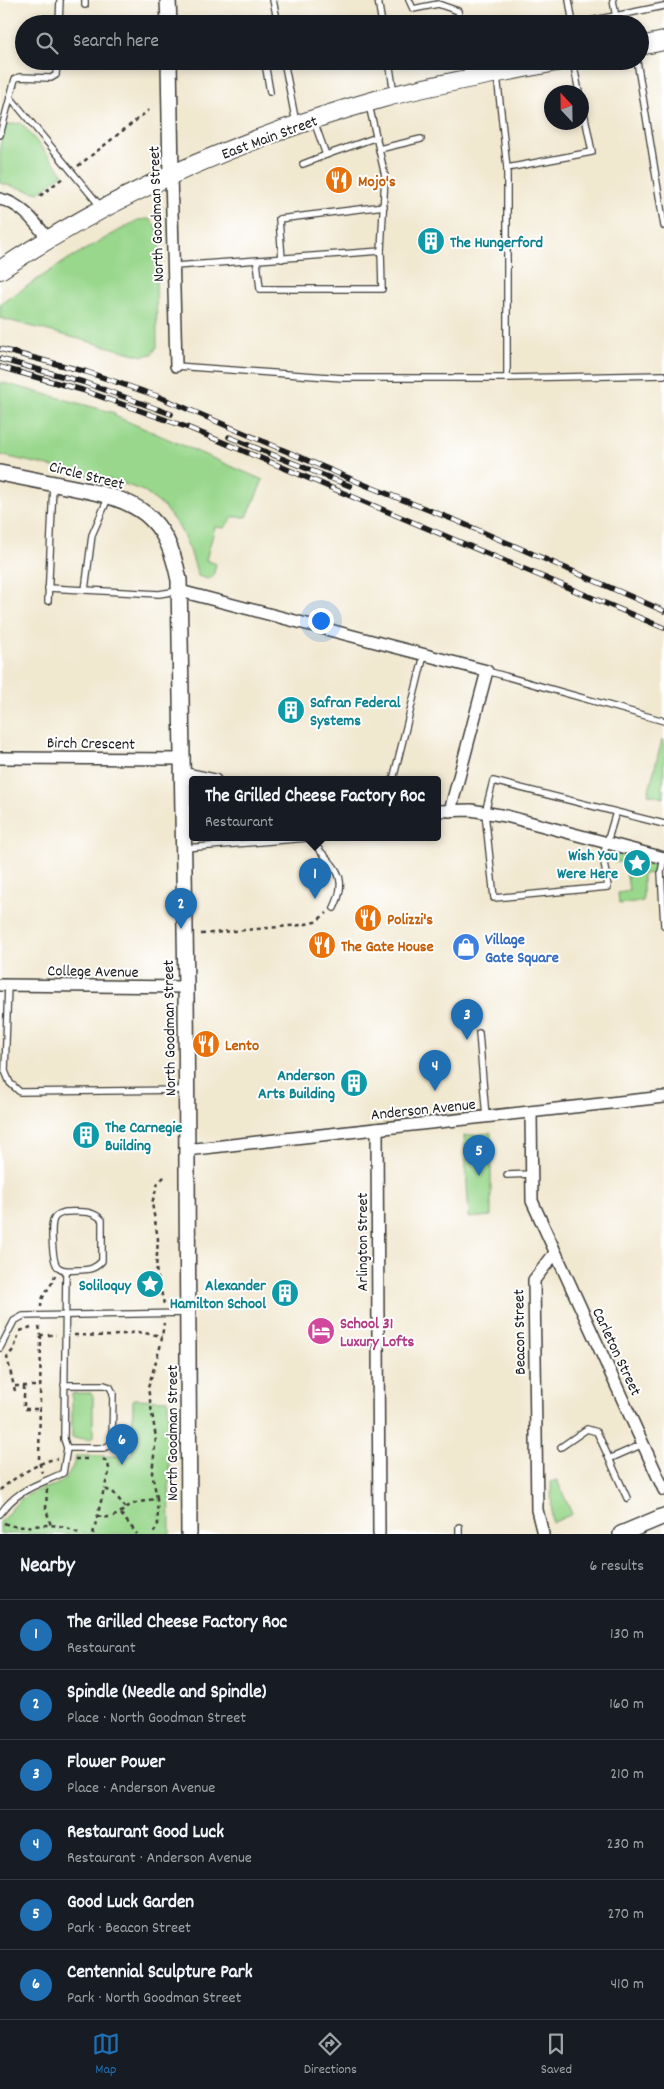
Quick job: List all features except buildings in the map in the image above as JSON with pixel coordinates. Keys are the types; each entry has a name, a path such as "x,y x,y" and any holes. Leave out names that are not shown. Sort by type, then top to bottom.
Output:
{"main road":[{"path":"168,0 169,15"},
{"path":"649,44 664,41"},
{"name":"North Goodman Street","path":"169,70 171,174"},
{"name":"East Main Street","path":"0,270 48,239 102,208 171,174 313,119 395,95 517,70"},
{"name":"Circle Street","path":"0,473 109,495 136,506 158,526"},
{"name":"North Goodman Street","path":"158,526 171,550 180,590 186,987 189,1534"},
{"path":"621,1534 664,1516"}],"street":[{"name":"North Goodman Street","path":"171,174 175,266 176,366"},
{"path":"0,199 16,205 25,212 48,239"},
{"path":"180,590 487,671 450,811"},
{"name":"Birch Crescent","path":"0,758 182,766 206,776"},
{"path":"441,811 471,810 664,858"},
{"name":"College Avenue","path":"4,985 186,987"},
{"name":"Anderson Avenue","path":"186,1150 664,1098"},
{"path":"531,1112 532,1201 555,1253"},
{"name":"Arlington Street","path":"377,1129 379,1534"},
{"name":"Carleton Street","path":"555,1253 664,1490"},
{"name":"Beacon Street","path":"544,1534 537,1510 534,1280 555,1253"}],"lane":[{"path":"59,15 60,0"},
{"path":"273,0 276,15"},
{"path":"378,0 380,15"},
{"path":"409,0 412,9 438,2 458,11 459,15"},
{"path":"569,0 572,15"},
{"path":"613,0 616,15"},
{"path":"620,15 664,5 663,0"},
{"path":"0,135 15,79 19,77 52,78 56,75 56,70"},
{"path":"266,70 270,92"},
{"path":"286,70 296,126"},
{"path":"391,70 395,95"},
{"path":"470,70 472,79"},
{"path":"575,70 578,85"},
{"path":"638,70 664,226"},
{"path":"497,74 507,168 508,378"},
{"path":"10,97 102,208"},
{"path":"257,261 260,289 382,289 381,251 385,176 368,102"},
{"path":"313,119 326,155"},
{"path":"507,168 592,152 588,130"},
{"path":"303,164 377,138"},
{"path":"379,150 421,139"},
{"path":"282,259 279,219 384,206"},
{"path":"175,266 381,251"},
{"path":"176,366 343,378 508,378 664,375"},
{"path":"48,600 50,512 54,483"},
{"path":"85,590 92,535 109,495"},
{"path":"48,588 159,594 180,590"},
{"path":"394,776 424,655"},
{"path":"487,671 664,721"},
{"path":"616,812 603,856 608,887 494,898 485,813 494,781 664,824"},
{"path":"183,848 271,841"},
{"path":"312,841 324,856 331,860 338,874 341,892 334,908"},
{"path":"664,858 661,872 664,924"},
{"path":"4,985 5,1071 10,1083 20,1092 186,1090"},
{"path":"480,1034 486,1117"},
{"path":"507,1175 532,1174"},
{"path":"65,1212 96,1214 102,1220 102,1261 97,1267 88,1270 66,1270 58,1267 54,1261 53,1237 53,1221 57,1214 65,1212"},
{"path":"0,1514 17,1494 30,1486 63,1473 67,1448 64,1438 66,1270"},
{"path":"0,1348 14,1321 23,1316 188,1313"},
{"path":"64,1385 104,1385 110,1388 112,1393 112,1440 110,1445 104,1448 67,1448"},
{"path":"561,1447 587,1429 597,1432 626,1498"},
{"path":"609,1459 643,1444"}],"path":[{"path":"40,196 149,110"},
{"path":"201,934 301,925 315,922 334,908"},
{"path":"164,1306 156,1269 158,1239 152,1203 158,1183 165,1176"},
{"path":"41,1307 41,1297 53,1284 58,1267"},
{"path":"153,1534 158,1524 157,1498 152,1473 156,1438 148,1388 162,1336 164,1321"},
{"path":"15,1391 7,1357 14,1349 20,1332 29,1327 41,1326 39,1461 43,1475"},
{"path":"72,1335 110,1336 138,1332 162,1336"},
{"path":"41,1336 56,1335"},
{"path":"14,1386 40,1386"},
{"path":"24,1386 24,1409 40,1409"},
{"path":"93,1534 109,1470 104,1459"},
{"path":"47,1488 46,1508 51,1526"},
{"path":"104,1489 113,1492 126,1508"},
{"path":"97,1516 109,1517 121,1514 126,1508 157,1498"},
{"path":"121,1514 137,1534"},
{"path":"2,1521 13,1530 20,1532"},
{"path":"32,1531 51,1526 66,1528 80,1534"}],"green space":[{"path":"21,123 63,173 39,193 0,183 0,145 5,125"},
{"path":"148,219 153,222 160,242 156,271 157,347 152,354 143,356 0,318 0,304 70,258 138,220"},
{"path":"0,382 115,413 115,416 263,480 247,517 233,517 224,528 215,527 206,560 216,564 213,577 208,579 198,576 190,550 179,527 163,506 143,491 119,482 0,455"},
{"path":"662,740 664,740 664,779 661,789 664,790 664,798 648,794"},
{"path":"620,853 653,864 654,873 643,874 643,901 619,904 618,893 629,891 625,862 614,862 614,856"},
{"path":"491,1133 491,1216 469,1218 464,1136"},
{"path":"91,1393 93,1396 93,1437 90,1439 72,1438 72,1394"},
{"path":"133,1399 168,1400 170,1534 0,1534 0,1522 16,1503 37,1490 54,1486 67,1477 76,1456 132,1456"},
{"path":"557,1480 572,1514 552,1523 551,1482"}],"railway":[{"path":"0,349 87,372 157,396 370,487 457,521 664,611"},
{"path":"0,359 83,382 171,414"},
{"path":"0,367 82,390 189,428 664,628"},
{"path":"229,437 350,486"}],"place":[{"name":"Mojo's","path":"339,180"},
{"name":"The Hungerford","path":"431,241"},
{"name":"Safran Federal Systems","path":"291,710"},
{"name":"Wish You Were Here","path":"637,863"},
{"name":"The Grilled Cheese Factory Roc","path":"315,899"},
{"name":"Polizzi's","path":"368,918"},
{"name":"Spindle (Needle and Spindle)","path":"181,929"},
{"name":"The Gate House","path":"322,945"},
{"name":"Village Gate Square","path":"466,947"},
{"name":"Flower Power","path":"467,1040"},
{"name":"Lento","path":"206,1044"},
{"name":"Anderson Arts Building","path":"354,1083"},
{"name":"Restaurant Good Luck","path":"435,1091"},
{"name":"The Carnegie Building","path":"86,1135"},
{"name":"Good Luck Garden","path":"479,1176"},
{"name":"Soliloquy","path":"150,1284"},
{"name":"Alexander Hamilton School","path":"285,1293"},
{"name":"School 31 Luxury Lofts","path":"321,1331"},
{"name":"Centennial Sculpture Park","path":"122,1465"}]}
